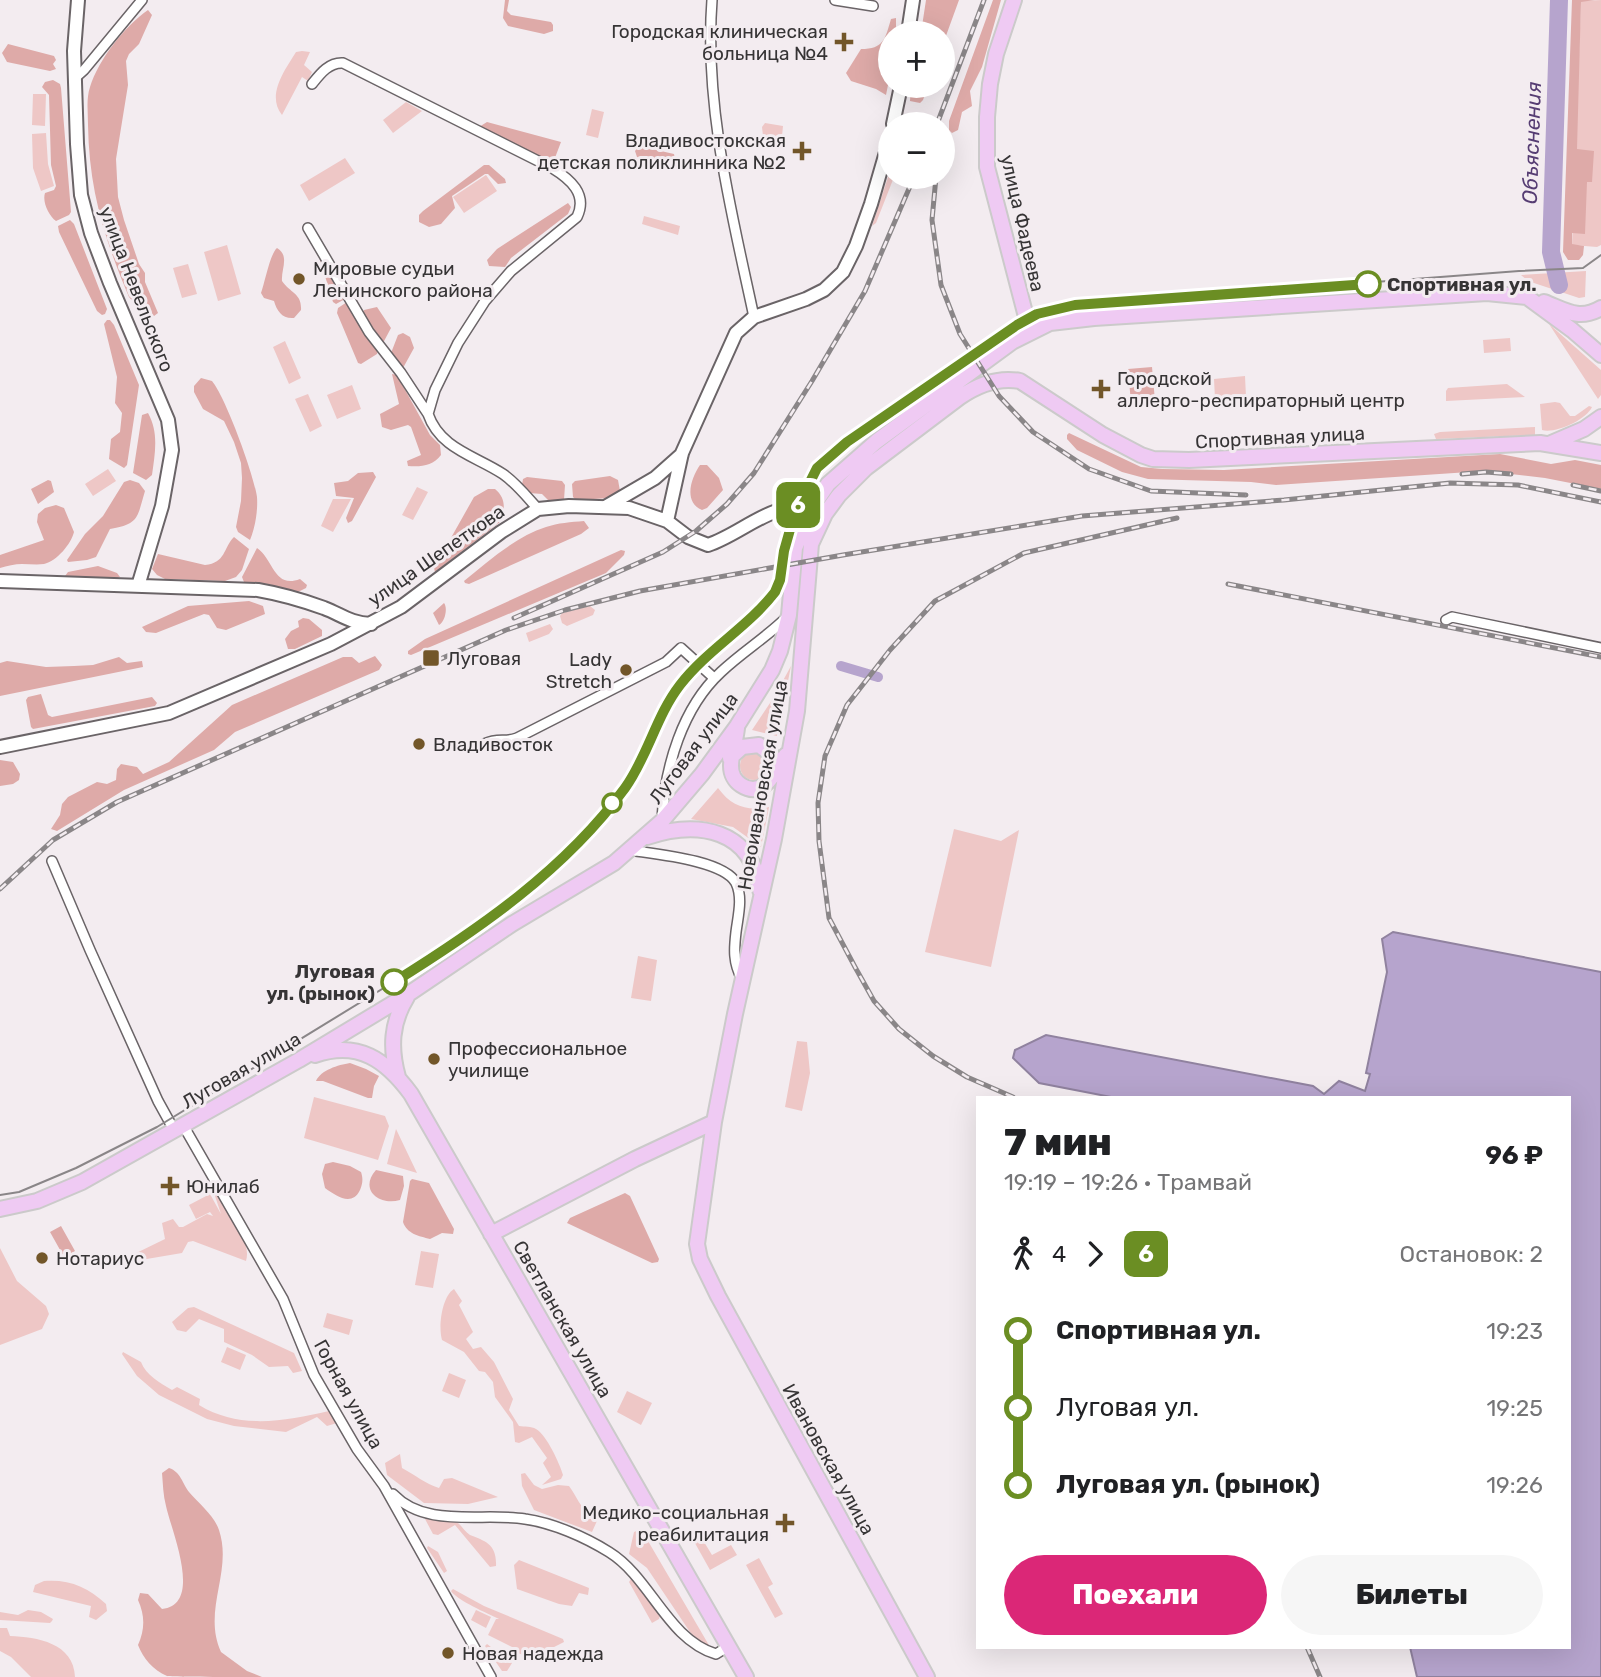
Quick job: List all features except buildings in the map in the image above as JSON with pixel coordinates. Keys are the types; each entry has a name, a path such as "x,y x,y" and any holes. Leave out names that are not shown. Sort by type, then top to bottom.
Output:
{"main road":[{"name":"улица Невельского","path":"79,0 74,27 76,144 81,195 91,233 170,432 171,462 162,506 138,586"},
{"path":"910,21 913,0"},
{"name":"улица Фадеева","path":"1014,0 996,54 990,83 987,167 1030,332"},
{"path":"667,521 682,453 736,333 754,317 807,299 843,272 856,246 878,180"},
{"path":"1030,332 1050,323 1094,318 1488,293 1527,297 1579,315 1601,308"},
{"path":"1527,297 1601,355"},
{"name":"Луговая улица","path":"0,1209 59,1193 179,1128 410,993 512,924 614,863 662,821 702,774 737,726 772,670 780,652 789,615 795,548 811,509 828,484 855,458 988,359 1030,332"},
{"name":"Спортивная улица","path":"976,387 1006,379 1020,381 1103,435 1153,459 1189,460 1548,444 1584,429 1601,416"},
{"name":"Новоивановская улица","path":"700,1259 697,1244 699,1223 714,1122 761,899 799,699 811,544 825,514 839,495 866,468 976,387"},
{"path":"1548,444 1601,453"},
{"path":"607,506 655,478 682,453"},
{"name":"улица Шепеткова","path":"0,747 169,713 338,640 401,607 500,532 538,509 569,506 629,508 667,521 688,537 708,545 782,508 798,506 811,509"},
{"path":"0,581 258,590 289,596 330,611 348,621 371,624"},
{"path":"330,611 342,625 343,633 338,640"},
{"path":"737,726 731,765 733,775 743,786 753,789 770,781 790,748"},
{"path":"702,774 734,756 747,745 764,747 775,760 780,799"},
{"path":"641,839 681,829 706,830 732,840 741,846 754,865 761,899"},
{"path":"398,1077 393,1059 392,1033 398,1011 410,993"},
{"name":"Светланская улица","path":"299,1060 323,1052 346,1049 368,1054 398,1077 746,1677"},
{"path":"491,1234 633,1159 714,1122"},
{"name":"Ивановская улица","path":"700,1259 927,1677"}],"street":[{"path":"75,78 85,70 142,0"},
{"path":"712,0 712,65 717,128 754,317"},
{"path":"835,0 873,6"},
{"path":"312,85 325,69 335,63 343,63 552,168 578,190 581,206 577,217 511,271 470,323 435,390 428,414"},
{"path":"309,228 369,332 401,373 436,430 455,449 505,475 538,509"},
{"path":"662,821 663,797 673,752 696,704 714,678 789,615"},
{"path":"1446,620 1452,617 1601,648"},
{"path":"484,744 499,738 517,738 666,662 681,648 714,678"},
{"path":"629,850 670,856 727,872 738,890 740,901 735,963 742,979"},
{"name":"Горная улица","path":"52,861 158,1101 179,1128 283,1299 314,1375 357,1449 384,1486 491,1677"},
{"path":"384,1486 398,1500 414,1510 462,1517 527,1519 587,1541 610,1552 634,1573 686,1637 716,1654 729,1646"}],"shaded area":[{"path":"505,0 509,0 507,11 511,15 551,22 553,31 544,34 508,26 503,18"},
{"path":"926,0 959,0 951,21 923,21"},
{"path":"993,0 1001,0 982,67 970,91 972,106 962,112 958,130 955,132 955,112 952,112"},
{"path":"1572,0 1595,0 1581,2 1577,149 1594,151 1592,182 1587,182 1585,234 1572,233 1572,244 1584,246 1579,260 1568,260 1563,252"},
{"path":"1601,0 1601,245 1597,247 1572,245 1581,1"},
{"path":"148,10 152,15 139,44 126,61 128,85 116,159 118,197 139,264 145,273 145,282 158,313 154,316 136,305 129,297 105,234 91,171 88,110 89,92 99,66 121,34"},
{"path":"8,44 54,56 56,60 53,64 56,69 50,71 7,62 2,53"},
{"path":"878,46 878,90 851,81 846,73 861,49"},
{"path":"296,52 310,52 304,65 312,72 308,81 302,77 282,115 276,91"},
{"path":"53,80 60,84 61,88 71,212 56,221 44,200 45,193 54,190 56,186 51,165 49,95 42,87 45,82"},
{"path":"33,94 46,94 45,126 32,125"},
{"path":"910,98 924,98 920,103 910,101"},
{"path":"406,102 422,111 393,133 383,120"},
{"path":"592,109 604,112 598,138 586,135"},
{"path":"487,122 561,142 553,163 479,127"},
{"path":"765,123 783,126 782,136 763,136 762,127"},
{"path":"46,133 48,164 54,186 41,191 33,168 32,134"},
{"path":"639,146 674,154 676,165 669,166 637,157 635,151"},
{"path":"345,158 355,173 309,201 300,185"},
{"path":"484,165 489,165 506,183 498,184 485,174 452,196 455,208 441,224 429,227 419,222 419,215 423,211"},
{"path":"486,175 497,191 464,213 453,197"},
{"path":"884,189 889,189 876,223 872,226"},
{"path":"568,203 571,207 568,214 511,258 505,267 489,266 487,260 497,249"},
{"path":"644,216 680,226 678,235 642,224"},
{"path":"70,220 74,224 107,309 105,314 97,311 59,232 58,226"},
{"path":"227,245 241,294 218,301 204,252"},
{"path":"277,248 284,259 282,281 298,297 301,304 301,310 294,318 283,316 274,301 264,298 261,293"},
{"path":"317,250 345,299 336,304 333,302"},
{"path":"188,264 197,294 182,298 173,268"},
{"path":"1586,271 1585,297 1579,298 1528,281 1521,275"},
{"path":"347,302 378,350 377,354 361,364 358,363 337,313 338,308"},
{"path":"377,307 391,328 383,343 371,330 363,313 364,310"},
{"path":"107,320 114,325 139,385 127,465 124,468 109,459 111,439 120,432 122,413 115,403 117,377 104,324"},
{"path":"1549,324 1601,370 1601,395 1598,399"},
{"path":"403,333 410,337 414,348 403,368 391,353 398,335"},
{"path":"1510,338 1511,351 1484,353 1483,340"},
{"path":"285,341 301,378 289,384 273,347"},
{"path":"1152,367 1155,401 1131,403 1128,369"},
{"path":"392,374 397,375 430,435 440,445 441,455 430,464 408,466 407,461 421,455 411,427 408,425 391,430 382,427 380,414 399,404"},
{"path":"1245,376 1246,397 1215,399 1214,379"},
{"path":"201,378 212,381 218,390 232,419 251,472 257,502 250,540 238,532 236,527 241,501 241,463 224,421 203,409 194,392 194,386"},
{"path":"1507,384 1525,397 1446,401 1448,388"},
{"path":"352,385 361,409 337,419 327,395"},
{"path":"308,394 322,426 310,432 295,399"},
{"path":"1560,403 1570,416 1592,407 1570,425 1554,430 1542,430 1540,404"},
{"path":"148,413 154,428 155,443 152,475 146,480 133,473 142,415"},
{"path":"1535,427 1535,435 1436,439 1434,434 1440,432"},
{"path":"1069,433 1141,467 1224,470 1500,454 1551,464 1575,460 1601,465 1601,489 1545,478 1484,471 1276,485 1148,479 1122,472 1077,450 1067,439"},
{"path":"700,465 707,465 719,478 723,490 702,510 692,501 690,489"},
{"path":"108,469 116,481 93,496 85,484"},
{"path":"373,472 376,477 352,521 348,523 346,518 354,498 336,496 334,483 348,481 358,473"},
{"path":"610,476 618,480 620,491 611,498 576,500 573,497 572,484 575,481"},
{"path":"527,477 562,481 565,485 564,500 550,502 542,494 529,493 522,485 523,479"},
{"path":"130,480 139,483 145,491 136,518 127,525 110,529 96,557 68,562 85,534 103,516 124,482"},
{"path":"51,481 54,492 38,504 31,489"},
{"path":"417,487 428,492 413,520 402,515"},
{"path":"488,489 495,489 503,501 504,510 499,523 435,572 434,568 474,497"},
{"path":"333,499 351,499 333,532 321,526"},
{"path":"56,505 64,508 74,532 63,551 44,564 19,564 0,568 0,555 44,540 37,522 38,514 45,508"},
{"path":"584,521 589,528 581,534 469,584 465,583 464,581 493,557 524,536 551,526"},
{"path":"234,537 249,549 242,570 236,577 225,581 165,579 152,569 158,554 205,565 212,564 221,558"},
{"path":"257,548 279,577 291,581 300,579 307,585 306,588 298,592 268,584 244,582 242,577"},
{"path":"621,550 625,551 624,555 606,573 408,654 408,651 425,639"},
{"path":"98,566 117,573 120,577 65,576 68,572"},
{"path":"249,601 263,606 265,614 226,630 217,628 209,615 204,614 156,633 146,632 142,627 188,606"},
{"path":"444,603 445,615 439,625 433,613"},
{"path":"590,606 595,610 593,615 567,626 562,623 562,613"},
{"path":"309,619 322,630 322,636 295,649 288,649 285,639 291,631 299,627 298,621"},
{"path":"550,624 553,629 549,634 529,642 526,633"},
{"path":"375,656 382,665 379,670 235,732 214,750 124,790 57,831 51,829 68,797 97,782 107,784 116,780 117,769 121,764 137,767 143,774 169,762 232,705 343,657 352,657 359,663"},
{"path":"119,657 127,663 142,661 143,667 0,696 0,663 7,661 46,667 74,666 93,665"},
{"path":"791,666 777,736 752,730 774,697"},
{"path":"41,694 48,715 52,717 152,697 157,703 155,706 33,729 26,700"},
{"path":"754,752 764,756 768,766 764,776 754,780 744,776 740,766 744,756"},
{"path":"0,760 13,762 20,774 19,780 0,786"},
{"path":"718,788 729,800 740,806 769,807 761,847 733,827 691,819"},
{"path":"954,829 1001,841 1019,830 991,967 925,952"},
{"path":"1393,932 1601,972 1601,1677 1417,1677 1410,1649 1571,1649 1571,1096 1106,1096 1039,1083 1013,1058 1015,1050 1046,1035 1313,1086 1324,1094 1339,1081 1365,1091 1370,1074 1366,1073 1387,972 1382,939"},
{"path":"638,956 657,960 651,1001 631,998"},
{"path":"797,1041 807,1042 810,1073 802,1111 785,1107"},
{"path":"350,1063 379,1076 372,1098 316,1081 326,1071"},
{"path":"314,1097 385,1116 389,1126 378,1160 304,1138"},
{"path":"396,1129 417,1173 387,1164"},
{"path":"333,1162 361,1172 361,1187 353,1198 344,1198 325,1188 322,1174 325,1164"},
{"path":"376,1170 403,1176 404,1186 400,1200 385,1201 373,1194 369,1184"},
{"path":"412,1179 429,1183 454,1229 453,1234 442,1233 430,1239 407,1229 403,1222"},
{"path":"216,1193 243,1236 246,1261 193,1241 188,1242 182,1253 123,1263 124,1259 165,1239 162,1223 173,1219 179,1227 183,1227 207,1214 213,1216 210,1212 196,1219 189,1205 210,1194 221,1214"},
{"path":"625,1193 630,1196 658,1262 652,1263 567,1223 570,1218"},
{"path":"61,1226 75,1251 64,1257 50,1232"},
{"path":"0,1248 17,1281 46,1306 49,1314 42,1329 0,1345"},
{"path":"421,1251 439,1254 433,1288 415,1285"},
{"path":"454,1289 462,1301 459,1305 473,1332 466,1339 473,1349 481,1347 494,1362 513,1399 509,1410 519,1426 534,1428 544,1437 559,1464 563,1475 561,1479 542,1485 551,1477 543,1463 547,1458 532,1437 515,1442 513,1422 495,1397 493,1382 485,1372 479,1371 464,1352 442,1340 442,1312 446,1298"},
{"path":"194,1307 294,1353 302,1371 293,1373 288,1366 269,1367 252,1355 224,1342 224,1329 199,1319 186,1332 177,1330 172,1322 188,1308"},
{"path":"327,1313 353,1320 349,1335 323,1327"},
{"path":"227,1347 246,1355 240,1370 221,1362"},
{"path":"123,1352 141,1362 146,1371 172,1390 177,1387 200,1399 199,1405 230,1418 247,1421 279,1420 329,1411 337,1423 327,1426 317,1417 286,1432 234,1426 207,1419 159,1395 137,1376"},
{"path":"449,1373 466,1380 459,1398 442,1391"},
{"path":"627,1391 652,1403 641,1425 617,1412"},
{"path":"400,1454 402,1468 434,1486 439,1488 444,1479 452,1478 498,1497 468,1504 424,1503 387,1475 385,1463"},
{"path":"169,1468 179,1475 189,1492 214,1519 219,1530 223,1561 215,1621 221,1652 247,1671 262,1677 167,1676 153,1667 140,1650 138,1645 143,1623 138,1600 140,1593 148,1594 162,1609 174,1604 181,1595 182,1565 163,1490 162,1473"},
{"path":"525,1473 534,1485 542,1489 558,1485 569,1486 585,1509 589,1512 601,1512 592,1532 534,1510 522,1486 521,1474"},
{"path":"430,1517 455,1521 470,1535 481,1539 492,1548 496,1566 490,1567 455,1525 438,1535 433,1534 425,1519"},
{"path":"641,1529 710,1647 698,1641 690,1632 647,1568 629,1554 634,1532"},
{"path":"698,1532 712,1555 731,1545 737,1555 710,1570 691,1536"},
{"path":"428,1546 438,1552 447,1571 444,1573"},
{"path":"759,1558 773,1584 768,1587 783,1614 775,1618 746,1565"},
{"path":"519,1560 589,1588 588,1595 579,1593 572,1606 517,1589 514,1565"},
{"path":"631,1579 636,1580 660,1616 659,1619 652,1623 629,1582"},
{"path":"44,1581 62,1581 85,1589 106,1604 107,1611 96,1620 89,1617 91,1606 33,1592 35,1585"},
{"path":"453,1589 484,1606 563,1639 564,1642 534,1654 515,1652 516,1649 488,1635 496,1619 499,1619 460,1599 451,1591"},
{"path":"28,1610 41,1612 53,1619 50,1623 0,1620 0,1612 18,1615"},
{"path":"476,1610 491,1617 486,1628 471,1620"},
{"path":"0,1628 7,1628 10,1636 42,1640 61,1649 73,1666 75,1677 31,1677 11,1657 0,1651"},
{"path":"487,1644 512,1663 507,1671 502,1671 485,1646"}],"waterway":[{"name":"Объяснения","path":"1559,0 1551,252 1559,285"},
{"path":"841,666 878,677"}],"tram line":[{"path":"0,1195 19,1192 76,1168 157,1127 418,967 498,913 549,870 612,803 642,763 666,707 693,669 775,592 795,512 817,468 886,414 1026,320 1046,311 1075,305 1583,268 1601,255"},
{"name":"6","path":"394,982 510,904 549,870 612,803 642,763 666,707 679,687 693,670 765,604 779,586 784,551 795,512 817,468 886,414 1017,325 1046,311 1075,305 1368,284"}],"railway":[{"path":"942,112 984,0"},
{"path":"514,618 663,552 696,531 727,504 754,473 865,291 909,189"},
{"path":"935,189 932,220 941,285 960,334 999,396 1033,432 1089,469 1151,491 1246,495"},
{"path":"1462,474 1511,474"},
{"path":"0,889 53,840 117,802 506,630 565,610 640,591 1082,516 1284,500 1450,483 1518,485 1601,502"},
{"path":"1573,485 1601,491"},
{"path":"1011,1096 967,1077 933,1056 899,1029 874,1001 855,967 829,918 819,841 818,803 825,756 847,705 890,650 935,601 1024,553 1177,518"},
{"path":"1228,584 1601,657"},
{"path":"1308,1649 1320,1677"}],"place":[{"name":"Городская клиническая больница №4","path":"844,42"},
{"name":"Владивостокская детская поликлинника №2","path":"802,151"},
{"name":"Мировые судьи Ленинского района","path":"299,279"},
{"name":"Спортивная ул.","path":"1368,284"},
{"name":"Городской аллерго-респираторный центр","path":"1101,389"},
{"name":"Луговая","path":"431,658"},
{"name":"Lady Stretch","path":"626,670"},
{"name":"Владивосток","path":"419,744"},
{"name":"Луговая ул. (рынок)","path":"394,982"},
{"name":"Профессиональное училище","path":"434,1059"},
{"name":"Юнилаб","path":"170,1186"},
{"name":"Нотариус","path":"42,1258"},
{"name":"Медико-социальная реабилитация","path":"785,1523"},
{"name":"Новая надежда","path":"448,1653"}]}
